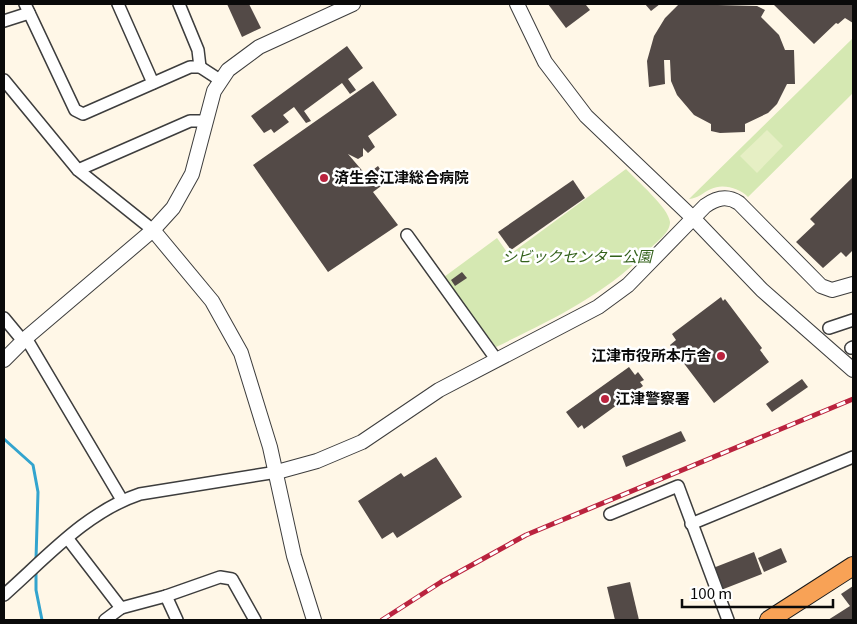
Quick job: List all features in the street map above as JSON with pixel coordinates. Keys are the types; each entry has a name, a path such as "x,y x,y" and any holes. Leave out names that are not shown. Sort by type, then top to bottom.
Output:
{"highway":[{"path":"769,620 853,566"}],"street":[{"path":"118,4 153,83"},
{"path":"179,4 198,50 200,67"},
{"path":"4,360 24,339 153,230 173,208 187,186 196,164 205,121 220,80 237,61 259,47 352,4"},
{"path":"516,4 546,62 586,116 694,219 762,290 853,370"},
{"path":"4,22 27,8 75,110 83,114 190,67 200,67 220,80"},
{"path":"4,80 78,170 153,230 212,301 231,332 252,385 276,472 294,556 314,620"},
{"path":"78,170 190,121 205,121"},
{"path":"4,595 91,518 122,500 140,494 276,472 317,461 362,442 439,390 496,358 598,307 628,284 713,201 727,198 735,200 821,286 832,290 853,284"},
{"path":"407,235 496,358"},
{"path":"4,318 24,339 122,500"},
{"path":"830,328 853,320"},
{"path":"692,524 853,457"},
{"path":"610,514 678,486 728,620"},
{"path":"68,539 121,608"},
{"path":"105,620 121,608 166,596 220,577 232,579 255,620"},
{"path":"166,596 177,620"}],"green space":[{"path":"853,38 853,93 748,197 736,189 720,186 689,199"},
{"path":"767,130 783,146 757,173 740,156"},
{"name":"シビックセンター公園","path":"626,169 664,209 670,222 666,233 632,266 596,293 558,316 496,347 444,277 497,238 509,255"}],"building":[{"path":"227,4 249,4 261,28 242,37"},
{"path":"548,4 588,4 586,5 590,10 566,28"},
{"path":"645,4 660,4 651,11"},
{"path":"679,4 757,6 765,10 761,17 779,35 785,50 794,50 795,84 787,84 777,104 768,113 745,124 745,132 720,133 711,131 711,124 694,115 677,95 671,81 670,60 664,60 665,84 649,87 647,61 654,36 665,18"},
{"path":"773,4 853,4 853,23 845,18 838,24 836,23 814,44"},
{"path":"347,46 363,68 348,79 356,90 350,94 342,83 304,111 311,121 306,123 294,107 283,115 289,122 274,133 271,129 264,133 251,116"},
{"name":"済生会江津総合病院","path":"373,81 397,115 368,136 375,147 368,153 363,148 363,156 358,159 348,154 366,175 378,166 388,181 373,192 398,225 328,272 253,165"},
{"path":"853,177 853,250 846,257 841,252 823,268 796,242 815,224 810,219"},
{"path":"573,180 585,198 511,250 498,232"},
{"path":"462,272 467,278 455,286 451,280"},
{"name":"江津市役所本庁舎","path":"721,297 723,301 725,299 762,348 760,350 769,362 714,403 670,345 676,340 672,334"},
{"name":"江津警察署","path":"629,367 635,375 638,372 644,380 640,382 643,386 584,429 582,425 578,428 566,412"},
{"path":"802,379 808,387 772,412 766,404"},
{"path":"681,431 686,441 626,467 622,456"},
{"path":"436,457 462,497 397,538 393,532 382,539 358,501 401,473 404,477"},
{"path":"781,548 787,562 764,572 758,558"},
{"path":"754,552 762,574 721,590 713,568"},
{"path":"630,582 639,620 615,620 607,587"},
{"path":"853,586 853,620 828,620 850,606 841,594"}],"waterway":[{"path":"4,439 33,465 38,492 36,559"},
{"path":"36,571 36,590 42,620"}],"railway":[{"path":"382,620 441,582 526,535 853,399"}],"place":[{"name":"済生会江津総合病院","path":"324,178"},
{"name":"江津市役所本庁舎","path":"721,356"},
{"name":"江津警察署","path":"605,399"}]}
